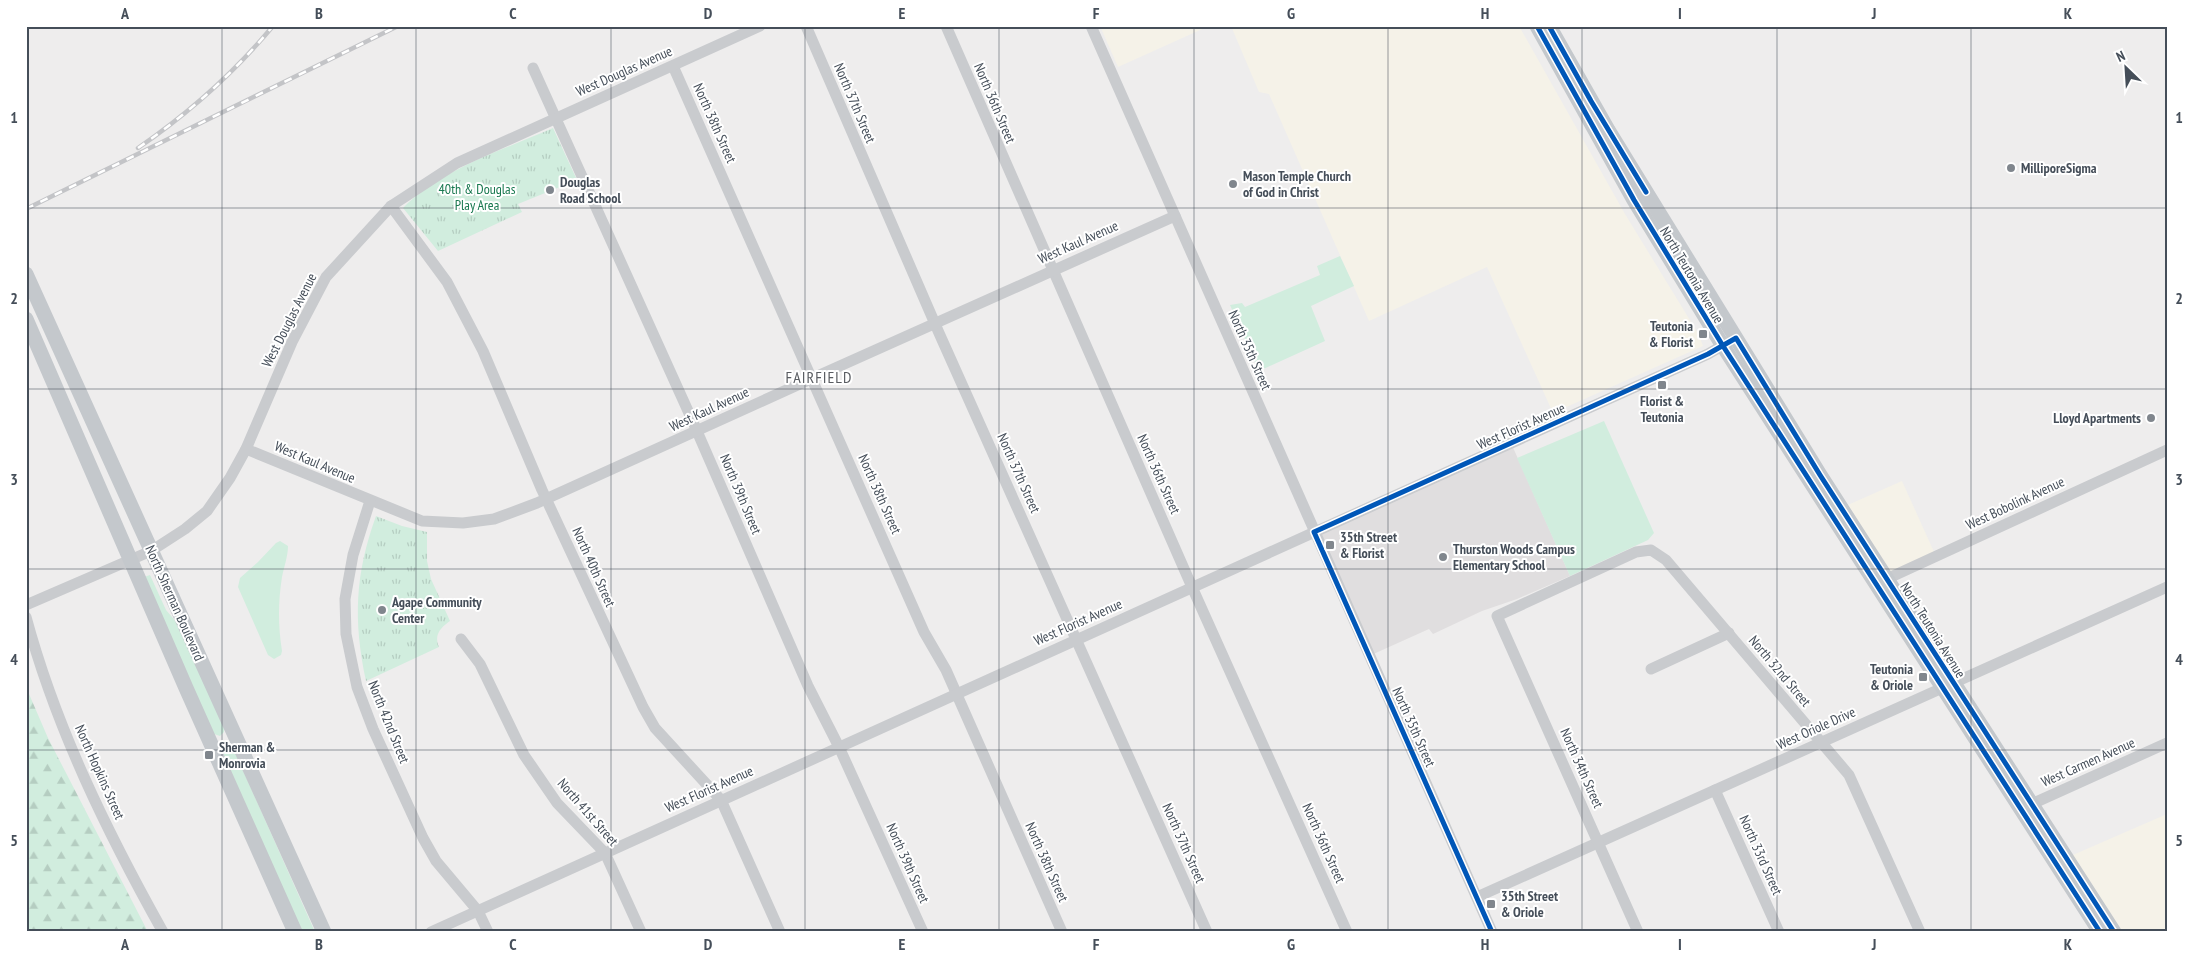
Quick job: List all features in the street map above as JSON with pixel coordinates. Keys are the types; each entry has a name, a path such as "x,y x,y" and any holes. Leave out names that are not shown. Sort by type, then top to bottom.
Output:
{"main road":[{"name":"North Teutonia Avenue","path":"1537,26 1634,200 1729,342 2026,807 2100,932"},
{"name":"North Teutonia Avenue","path":"1549,26 1729,342"},
{"name":"North Sherman Boulevard","path":"26,274 324,932"},
{"name":"North Sherman Boulevard","path":"26,319 130,560 296,932"},
{"name":"North Teutonia Avenue","path":"2026,807 2114,932"}],"street":[{"name":"West Douglas Avenue","path":"26,605 151,551 185,529 207,510 230,478 246,449 292,342 326,277 392,206 457,163 760,26"},
{"name":"North 37th Street","path":"806,26 935,324 1207,932"},
{"name":"North 36th Street","path":"946,26 1192,587 1348,932"},
{"name":"North 35th Street","path":"1091,26 1492,932"},
{"name":"North 38th Street","path":"673,66 924,632 946,670 1062,932"},
{"name":"North 39th Street","path":"533,68 697,431 808,686 839,747 923,932"},
{"name":"North 40th Street","path":"392,206 447,282 483,351 546,499 643,707 655,728 721,800 780,932"},
{"name":"West Kaul Avenue","path":"246,449 422,521 463,523 494,519 546,499 1175,216"},
{"name":"West Florist Avenue","path":"431,932 1708,354 1729,342"},
{"name":"West Bobolink Avenue","path":"1881,581 2167,450"},
{"name":"North 42nd Street","path":"370,501 359,531 345,599 346,634 357,687 373,729 423,838 436,861 478,911 488,932"},
{"name":"North 32nd Street","path":"1497,616 1636,552 1651,550 1666,560 1854,783 1920,932"},
{"name":"West Oriole Drive","path":"1477,897 2167,587"},
{"name":"North 34th Street","path":"1497,616 1638,932"},
{"name":"North Hopkins Street","path":"26,617 40,670 72,747 118,850 163,932"},
{"path":"1651,669 1728,633"},
{"name":"North 41st Street","path":"461,639 480,664 524,755 557,803 606,853 641,932"},
{"name":"West Carmen Avenue","path":"2026,807 2167,743"},
{"name":"North 33rd Street","path":"1715,790 1778,932"}],"shaded area":[{"path":"1100,26 1209,26 1118,67"},
{"path":"1231,26 1519,26 1625,214 1699,335 1703,346 1553,413 1487,267 1369,321 1269,94 1259,92"},
{"name":"Thurston Woods Campus Elementary School","path":"1511,443 1570,576 1517,599 1482,611 1433,634 1429,629 1369,656 1314,532"},
{"path":"1902,481 1935,554 1887,578 1841,508"},
{"path":"2167,814 2167,932 2114,932 2066,858"}],"green space":[{"name":"40th & Douglas Play Area","path":"553,128 577,180 518,204 522,212 438,251 403,208 419,194 455,171 494,152"},
{"path":"1340,256 1354,286 1311,306 1325,341 1259,371 1230,305 1242,303 1245,307 1320,275 1317,266"},
{"path":"1604,421 1654,533 1648,540 1570,576 1517,458"},
{"path":"376,516 402,526 427,532 427,561 431,579 450,621 439,632 437,639 439,647 366,681 359,638 358,597 364,558"},
{"path":"280,541 288,546 288,550 282,577 279,605 282,651 281,655 274,659 268,655 238,587 240,578"},
{"path":"150,575 166,610 177,623 224,728 224,732 220,736 214,734 144,577"},
{"path":"26,687 48,738 148,932 26,932"},
{"path":"231,747 315,932 302,932 223,754 222,751"}],"railway":[{"path":"138,148 210,92 258,44 273,26"},
{"path":"26,209 398,26"}],"cycle path":[{"path":"1537,26 1634,200 1723,346 2100,932"},
{"path":"1549,26 1591,101 1646,192"},
{"path":"1492,932 1314,532 1708,354 1736,338 1820,475 2114,932"}],"place":[{"name":"MilliporeSigma","path":"2011,168"},
{"name":"Mason Temple Church of God in Christ","path":"1233,184"},
{"name":"Douglas Road School","path":"550,190"},
{"name":"Teutonia & Florist","path":"1703,334"},
{"name":"Florist & Teutonia","path":"1662,385"},
{"name":"Lloyd Apartments","path":"2151,418"},
{"name":"35th Street & Florist","path":"1330,545"},
{"name":"Thurston Woods Campus Elementary School","path":"1443,557"},
{"name":"Agape Community Center","path":"382,610"},
{"name":"Teutonia & Oriole","path":"1923,677"},
{"name":"Sherman & Monrovia","path":"209,755"},
{"name":"35th Street & Oriole","path":"1491,904"}],"district":[{"name":"FAIRFIELD","path":"819,377"}]}
